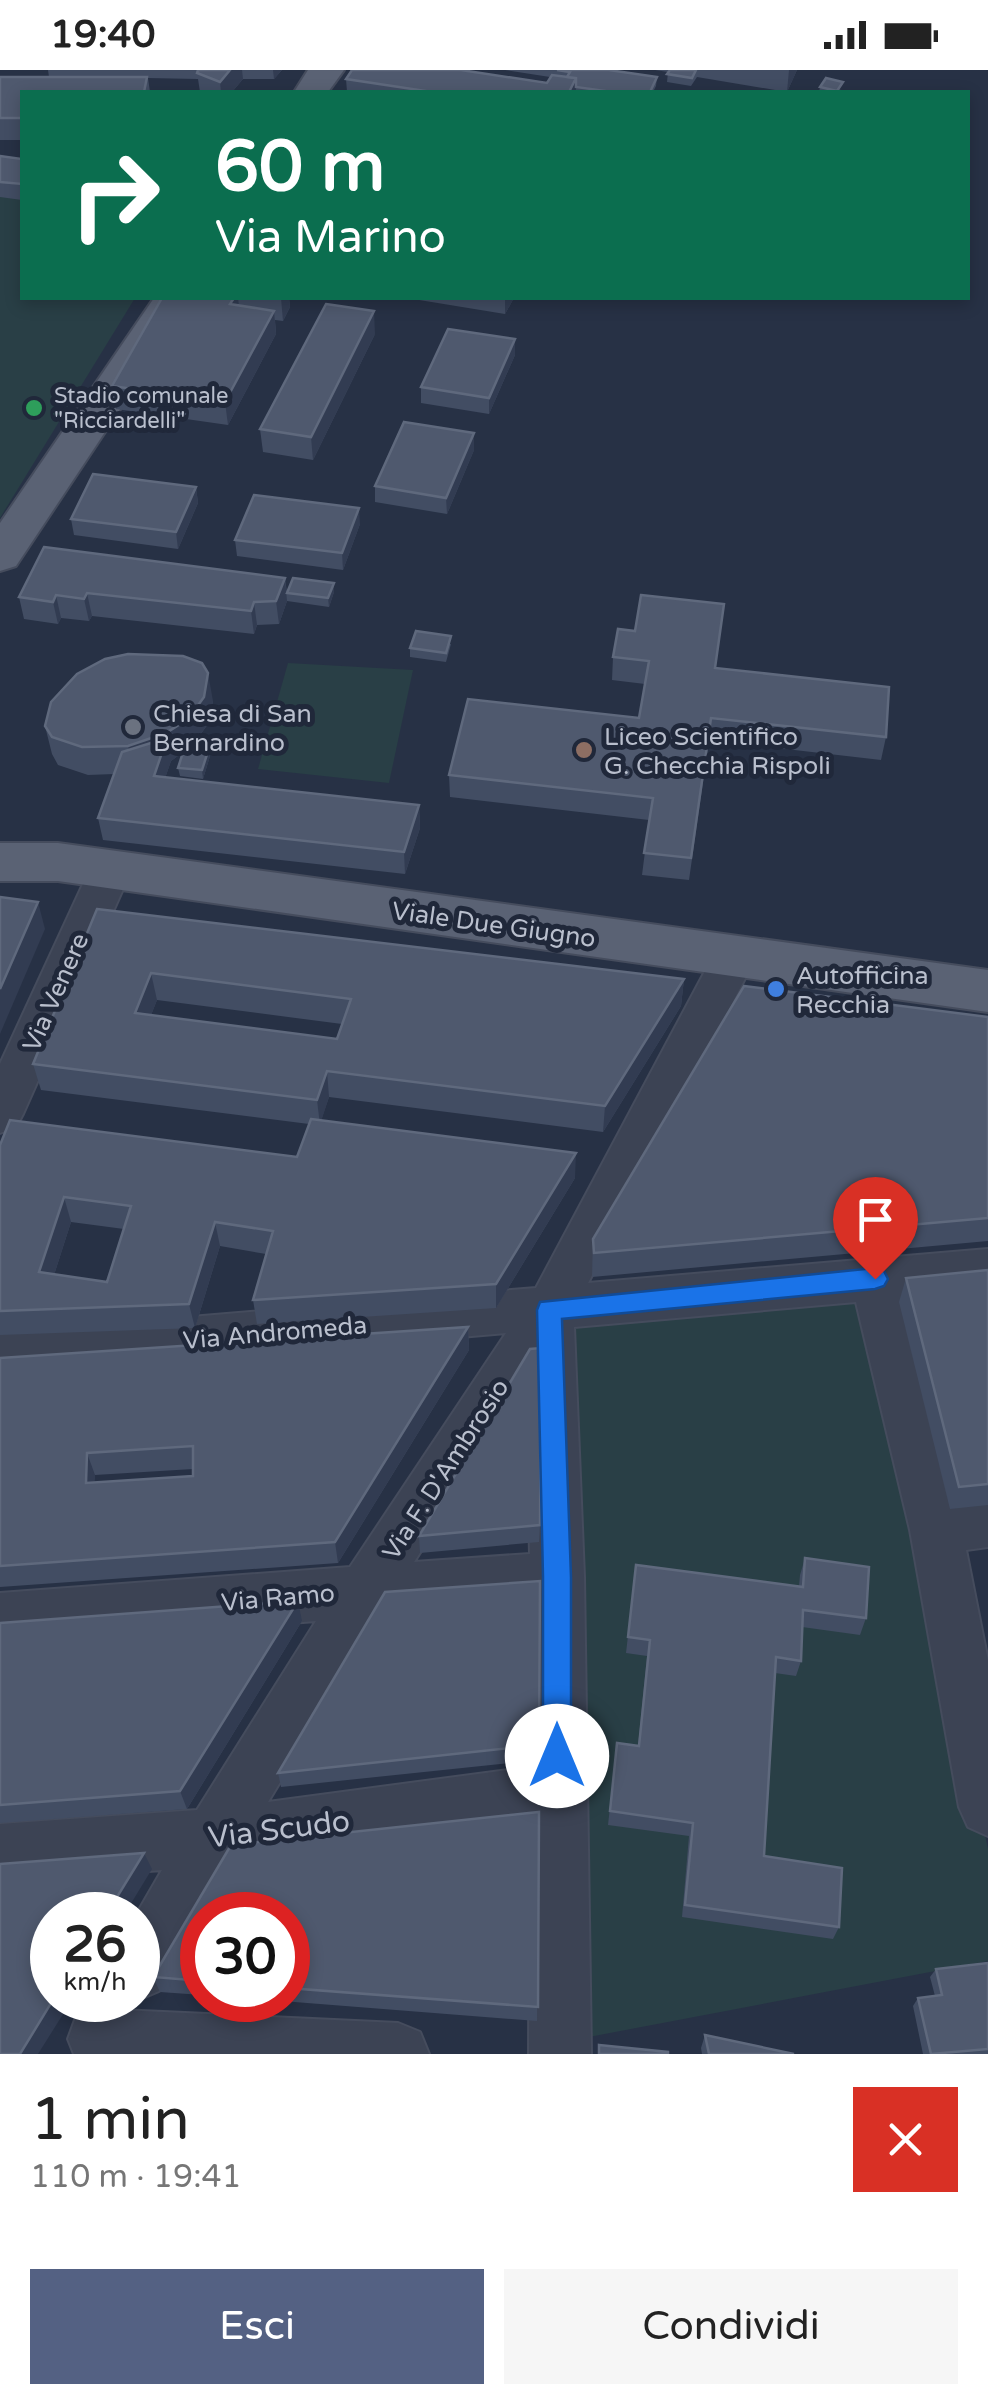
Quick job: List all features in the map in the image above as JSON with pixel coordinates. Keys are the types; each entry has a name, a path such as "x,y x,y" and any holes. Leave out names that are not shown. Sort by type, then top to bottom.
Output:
{"main road":[{"path":"0,556 173,300"},
{"name":"Viale Due Giugno","path":"0,862 58,862 988,991"}],"street":[{"name":"Via Venere","path":"0,1114 110,871"},
{"name":"Via F. D'Ambrosio","path":"160,1931 366,1590 549,1310 734,957"},
{"name":"Via Andromeda","path":"0,1354 988,1270"},
{"path":"875,1279 936,1530 984,1771"},
{"path":"549,1310 557,1577 560,2054"},
{"path":"936,1530 988,1524"},
{"name":"Via Ramo","path":"0,1618 557,1577"},
{"name":"Via Scudo","path":"0,1852 213,1838 557,1792"},
{"path":"102,2031 398,2054"}],"shaded area":[{"name":"Stadio comunale \"Ricciardelli\"","path":"0,160 20,160 20,300 134,300 0,518"},
{"path":"288,663 413,670 389,783 258,769"},
{"path":"869,1287 988,1849 988,1961 573,2040 561,1317"}],"building":[{"path":"230,70 220,82 197,73"},
{"path":"352,70 461,70 547,83 552,75 576,78 570,90 419,90 346,79"},
{"path":"557,70 609,70 657,77 651,90 598,90 576,87 576,78 567,77 570,72"},
{"path":"670,70 696,70 692,78 667,74"},
{"path":"0,77 147,77 144,90 20,90 20,118 0,118"},
{"path":"826,78 843,82 838,90 820,87"},
{"path":"0,156 20,159 20,184 0,182"},
{"path":"161,300 233,300 230,304 274,311 225,402 112,386"},
{"path":"326,304 374,311 311,437 260,429"},
{"path":"448,329 515,339 489,398 421,387"},
{"path":"404,422 474,433 446,498 375,486"},
{"path":"93,474 196,487 176,532 71,519"},
{"path":"254,495 359,508 342,553 235,540"},
{"path":"44,547 285,578 276,601 254,602 251,611 87,593 84,599 56,595 53,602 19,597"},
{"path":"293,578 334,583 328,598 287,593"},
{"name":"Liceo Scientifico G. Checchia Rispoli","path":"641,595 724,604 715,668 889,687 886,737 711,718 691,858 644,853 653,798 449,775 468,699 639,718 649,661 613,657 618,629 635,631"},
{"path":"416,631 451,636 446,653 410,648"},
{"path":"128,654 183,656 202,663 208,673 204,697 188,719 166,733 128,746 82,747 52,737 45,726 51,702 77,674 105,659"},
{"path":"167,738 154,776 419,805 404,852 98,818 122,752"},
{"path":"185,746 209,748 202,770 178,768"},
{"path":"0,897 38,902 0,989"},
{"path":"97,909 684,979 605,1106 327,1071 317,1100 33,1064","holes":["151,973 351,999 337,1039 135,1013"]},
{"path":"744,986 988,1017 988,1218 594,1253 593,1239"},
{"path":"311,1119 576,1153 496,1284 253,1300 273,1231 215,1222 189,1304 0,1311 0,1145 10,1120 297,1157","holes":["64,1197 131,1206 107,1282 39,1272"]},
{"path":"988,1270 988,1484 959,1487 906,1278"},
{"path":"468,1327 335,1542 0,1566 0,1358","holes":["193,1446 193,1476 86,1483 87,1453"]},
{"path":"541,1348 540,1525 419,1536 530,1349"},
{"path":"805,1558 869,1567 866,1618 803,1610 801,1661 776,1657 764,1856 842,1868 839,1927 685,1905 693,1823 610,1811 617,1743 639,1746 650,1640 628,1637 636,1565 803,1587"},
{"path":"540,1581 539,1745 278,1773 385,1592"},
{"path":"298,1601 180,1791 0,1805 0,1623"},
{"path":"539,1812 538,2007 310,1990 310,1892 203,1892 231,1845"},
{"path":"144,1853 120,1892 30,1892 30,2022 40,2022 20,2054 0,2054 0,1864"},
{"path":"180,1931 180,1979 160,1978 160,1965"},
{"path":"988,1963 988,2049 931,2054 918,1998 942,1995 936,1969"},
{"path":"705,2035 794,2054 709,2054"},
{"path":"599,2045 668,2052 668,2054 599,2054"}],"place":[{"name":"Stadio comunale \"Ricciardelli\"","path":"34,408"},
{"name":"Chiesa di San Bernardino","path":"133,727"},
{"name":"Liceo Scientifico G. Checchia Rispoli","path":"584,750"},
{"name":"Autofficina Recchia","path":"776,989"}],"route":[{"path":"557,1756 557,1577 549,1310 875,1279"}]}
